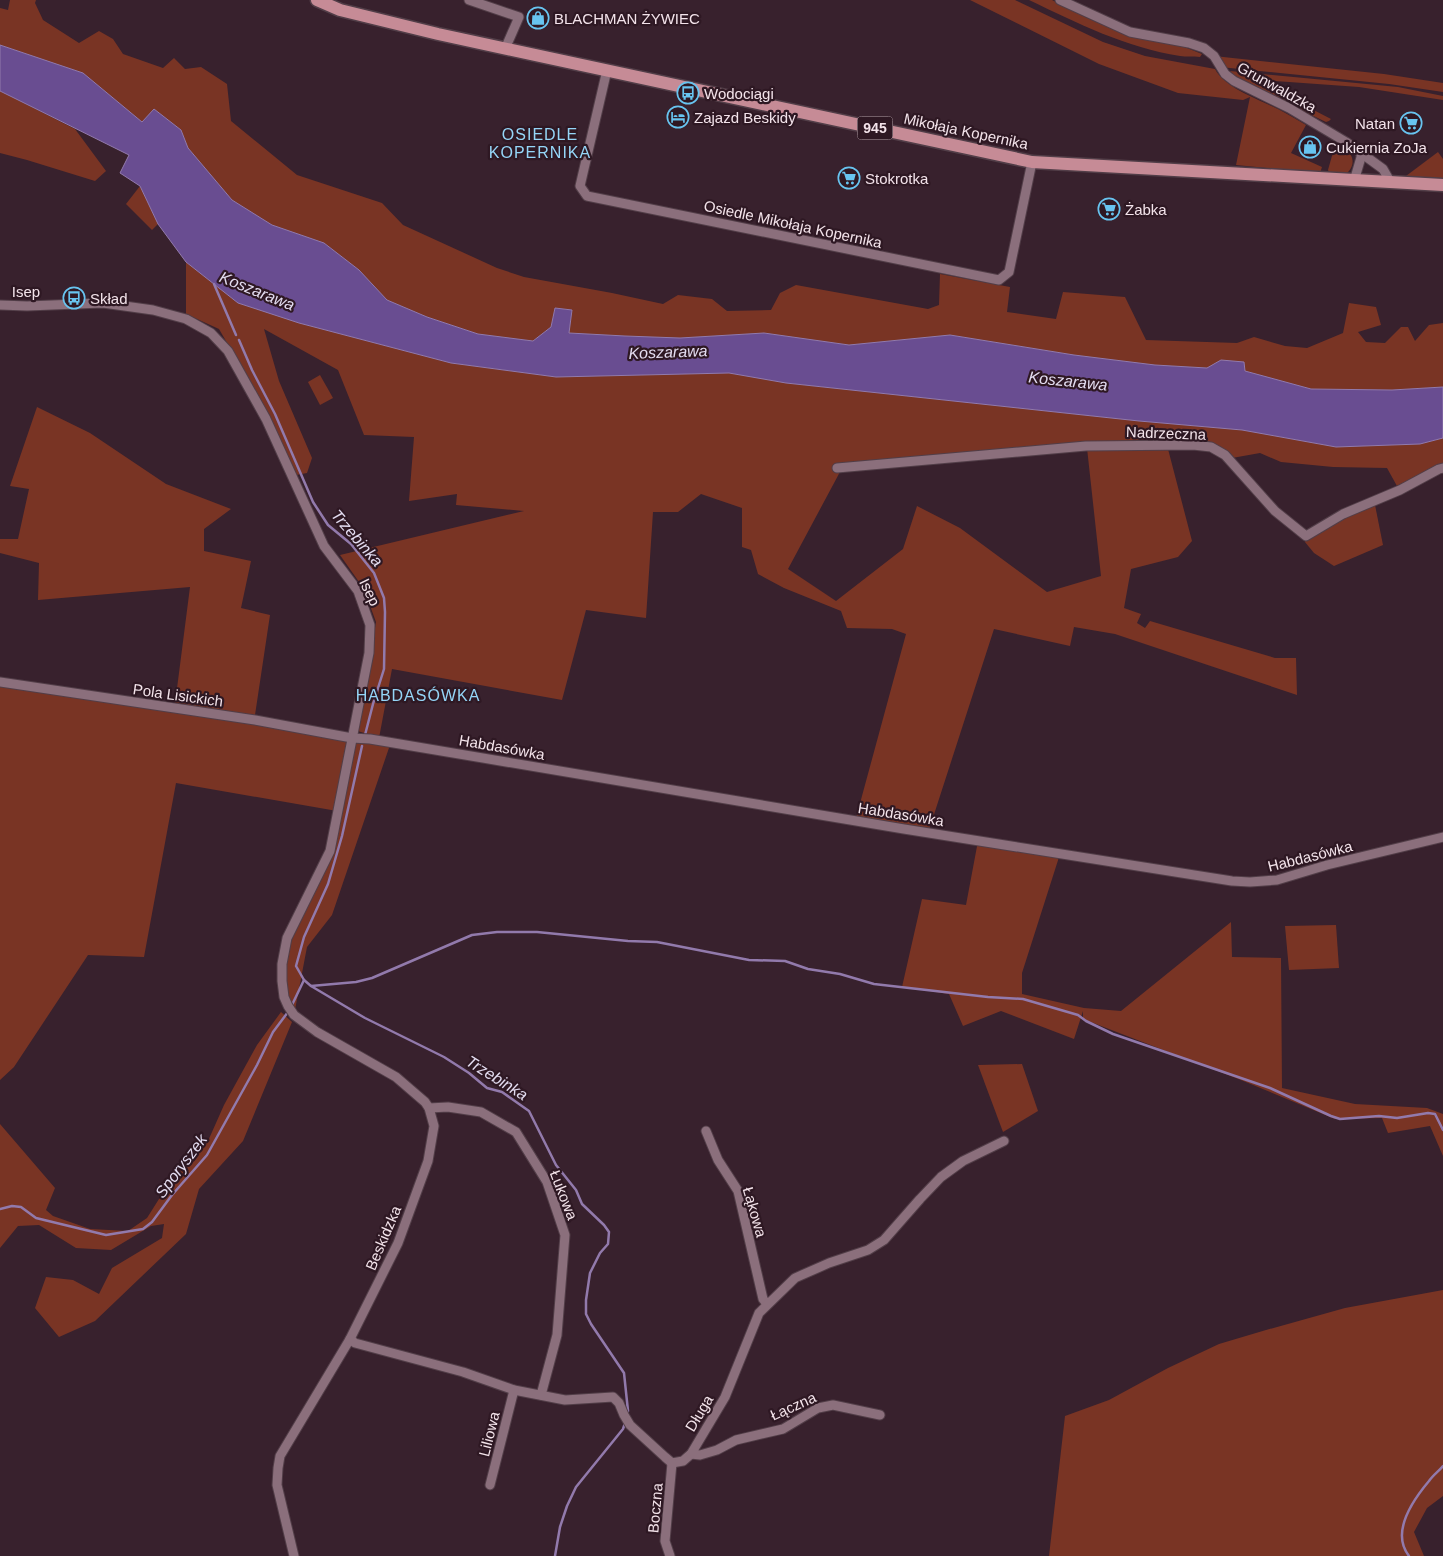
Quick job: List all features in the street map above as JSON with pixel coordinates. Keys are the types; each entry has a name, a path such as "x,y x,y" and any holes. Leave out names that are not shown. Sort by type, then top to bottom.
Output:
{"main road":[{"name":"Mikołaja Kopernika","path":"317,0 340,10 505,49 1032,162 1443,185"}],"street":[{"path":"469,0 519,17 505,49"},
{"name":"Grunwaldzka","path":"1060,0 1130,32 1179,40 1204,48 1214,56 1225,74 1234,81 1289,108 1346,142 1384,169 1390,183"},
{"name":"Osiedle Mikołaja Kopernika","path":"606,70 580,186 587,196 999,280 1009,272 1032,162"},
{"path":"1354,181 1362,154"},
{"name":"Isep","path":"0,305 27,306 103,303 154,310 186,319 211,333 228,351 266,419 324,546 358,591 370,625 370,653 330,851 287,938 282,964 284,997 294,1014 317,1032 396,1077 430,1108"},
{"name":"Nadrzeczna","path":"837,468 1086,446 1193,445 1211,447 1225,455 1275,511 1306,536 1343,514 1400,490 1443,468"},
{"name":"Pola Lisickich","path":"0,682 255,720 352,738"},
{"name":"Habdasówka","path":"352,738 370,739 904,829 1232,881 1277,880 1327,865 1443,837"},
{"name":"Łukowa","path":"430,1108 448,1107 481,1112 516,1132 547,1182 565,1235 557,1335 540,1395"},
{"name":"Beskidzka","path":"294,1556 277,1484 280,1456 350,1339 398,1243 428,1161 434,1126 430,1108"},
{"name":"Łąkowa","path":"706,1131 718,1160 738,1190 763,1299 767,1304"},
{"name":"Długa","path":"672,1462 683,1461 691,1454 725,1397 759,1312 767,1304 795,1278 829,1263 868,1250 884,1240 941,1177 963,1161 1004,1141"},
{"path":"350,1339 355,1343 463,1372 514,1390 566,1400 613,1397 619,1403 630,1425 672,1462"},
{"name":"Liliowa","path":"490,1485 514,1390"},
{"name":"Łączna","path":"691,1454 717,1450 736,1440 783,1429 818,1408 833,1405 880,1415"},
{"name":"Boczna","path":"670,1556 665,1541 672,1462"}],"shaded area":[{"path":"10,0 36,0 35,3 43,20 79,43 99,31 113,39 123,54 163,68 174,58 185,69 201,67 227,84 231,121 297,175 382,203 403,225 497,268 524,277 663,304 678,295 712,299 727,311 771,310 780,293 796,285 928,309 939,305 940,274 1010,287 1007,312 1056,319 1063,292 1125,297 1146,340 1237,343 1254,337 1285,346 1307,348 1343,333 1349,303 1376,307 1381,325 1358,332 1366,342 1385,343 1401,327 1408,327 1415,341 1429,325 1443,323 1443,387 1392,390 1311,389 1245,371 1221,360 1208,368 1155,365 1074,355 950,335 849,345 764,333 680,338 569,333 572,310 555,308 551,327 533,341 478,334 427,317 387,300 359,270 324,243 272,225 232,200 188,148 181,130 154,109 142,122 83,73 0,45 0,8 8,10"},
{"path":"970,0 1015,0 1103,42 1145,56 1215,69 1220,76 1235,88 1306,125 1291,153 1322,167 1320,173 1236,165 1250,97 1243,100 1178,93 1099,64"},
{"path":"1029,0 1052,0 1085,17 1130,36 1177,44 1202,54 1200,57 1182,56 1141,47 1103,34"},
{"path":"1214,56 1384,74 1443,83 1443,92 1389,84 1220,67"},
{"path":"1230,71 1398,87 1443,96 1443,100 1359,87 1275,81 1273,89 1331,119 1326,122 1240,81"},
{"path":"0,91 75,129 106,171 95,181 0,153"},
{"path":"1341,144 1351,155 1352,166 1346,174 1329,172 1335,145"},
{"path":"1438,152 1443,159 1443,179 1406,176"},
{"path":"140,186 158,224 152,230 126,204"},
{"path":"186,262 238,303 299,323 451,363 556,377 729,373 786,383 1139,421 1242,430 1336,447 1420,444 1443,438 1443,465 1439,465 1397,486 1387,468 1333,467 1281,462 1260,453 1232,458 1211,447 1085,442 997,449 841,470 788,569 836,601 903,549 917,506 960,528 1047,592 1101,576 1087,448 1168,449 1192,541 1178,557 1131,569 1124,608 1141,614 1137,623 1145,628 1150,621 1275,658 1296,658 1297,695 1115,634 1074,627 1070,646 994,629 928,833 856,818 906,634 892,629 847,628 841,611 784,588 758,574 751,550 742,547 742,508 701,494 678,512 653,512 646,618 586,610 562,700 392,669 379,738 358,731 376,622 364,589 340,555 524,511 456,505 457,494 409,501 414,437 364,435 338,370 264,329 279,381 312,458 307,473 296,475 271,419 219,329 186,314"},
{"path":"320,375 333,398 320,405 308,382"},
{"path":"37,407 90,433 166,484 231,509 204,529 204,551 251,561 241,608 270,615 255,715 352,738 391,742 332,915 307,947 294,1015 284,997 287,938 330,851 337,811 176,783 144,957 88,955 14,1067 0,1080 0,685 175,704 190,587 38,600 39,563 0,553 0,539 18,539 29,489 10,486"},
{"path":"1374,500 1383,545 1334,566 1314,553 1305,542 1306,536"},
{"path":"978,841 1060,854 1022,973 1022,994 1084,1008 1121,1011 1231,922 1232,957 1281,958 1282,1088 1355,1104 1427,1108 1443,1114 1443,1156 1430,1126 1388,1133 1382,1118 1335,1119 1241,1080 1083,1019 1083,1011 1074,1039 1001,1011 963,1026 949,994 902,987 922,899 966,905"},
{"path":"1336,925 1339,968 1289,970 1285,926"},
{"path":"281,1012 292,1022 243,1141 199,1189 186,1234 95,1321 59,1337 35,1308 46,1277 73,1280 99,1294 112,1268 162,1238 164,1224 151,1226 111,1250 76,1248 39,1225 18,1226 0,1248 0,1124 55,1188 46,1210 53,1216 90,1229 128,1231 147,1218 176,1172 208,1141 224,1105 257,1045"},
{"path":"1022,1064 1038,1111 1003,1132 978,1065"},
{"path":"1443,1290 1443,1496 1427,1508 1414,1532 1424,1556 1049,1556 1065,1416 1109,1400 1168,1368 1219,1344 1345,1308"}],"water":[{"name":"Koszarawa","path":"0,45 83,73 142,122 154,109 181,130 188,148 232,200 272,225 324,243 359,270 387,300 427,317 478,334 533,341 551,327 555,308 572,310 569,333 680,338 764,333 849,345 950,335 1074,355 1155,365 1207,368 1221,360 1244,362 1245,371 1311,389 1392,390 1443,387 1443,438 1420,444 1336,447 1242,430 1139,421 786,383 729,373 556,377 451,363 299,323 238,303 186,262 158,224 140,186 120,173 129,155 0,91"}],"waterway":[{"name":"Trzebinka","path":"214,284 236,335"},
{"name":"Trzebinka","path":"239,340 275,414 313,502 328,525 351,544 374,573 384,598 384,669 365,735"},
{"name":"Trzebinka","path":"362,746 342,836 328,884 304,937 296,966 304,980 311,986 365,1018 444,1057 469,1073 487,1088 502,1092 529,1111 556,1165 576,1190 582,1204 609,1232 608,1244 600,1253 590,1273 586,1314 624,1373 627,1415"},
{"path":"311,986 356,982 372,978 472,935 497,932 537,932 657,942 749,960 785,961 808,969 840,974 874,984 988,997 1023,999 1078,1015 1113,1034 1270,1088 1340,1119 1379,1116 1397,1118 1428,1113 1435,1114 1443,1130"},
{"name":"Sporyszek","path":"291,1007 304,980"},
{"name":"Sporyszek","path":"0,1209 12,1206 21,1207 36,1218 106,1235 143,1229 152,1222 172,1195 207,1155 257,1065 273,1032 288,1012"},
{"name":"Trzebinka","path":"555,1556 560,1527 576,1487 623,1429 625,1423"},
{"path":"1409,1556 1404,1547 1402,1537 1406,1517 1416,1497 1443,1466"}],"place":[{"name":"BLACHMAN ŻYWIEC","path":"538,18"},
{"name":"Wodociągi","path":"688,93"},
{"name":"Zajazd Beskidy","path":"678,117"},
{"name":"Natan","path":"1411,123"},
{"name":"Cukiernia ZoJa","path":"1310,147"},
{"name":"Stokrotka","path":"849,178"},
{"name":"Żabka","path":"1109,209"},
{"name":"Skład","path":"74,298"}],"district":[{"name":"OSIEDLE KOPERNIKA","path":"540,143"},
{"name":"HABDASÓWKA","path":"418,695"}]}
